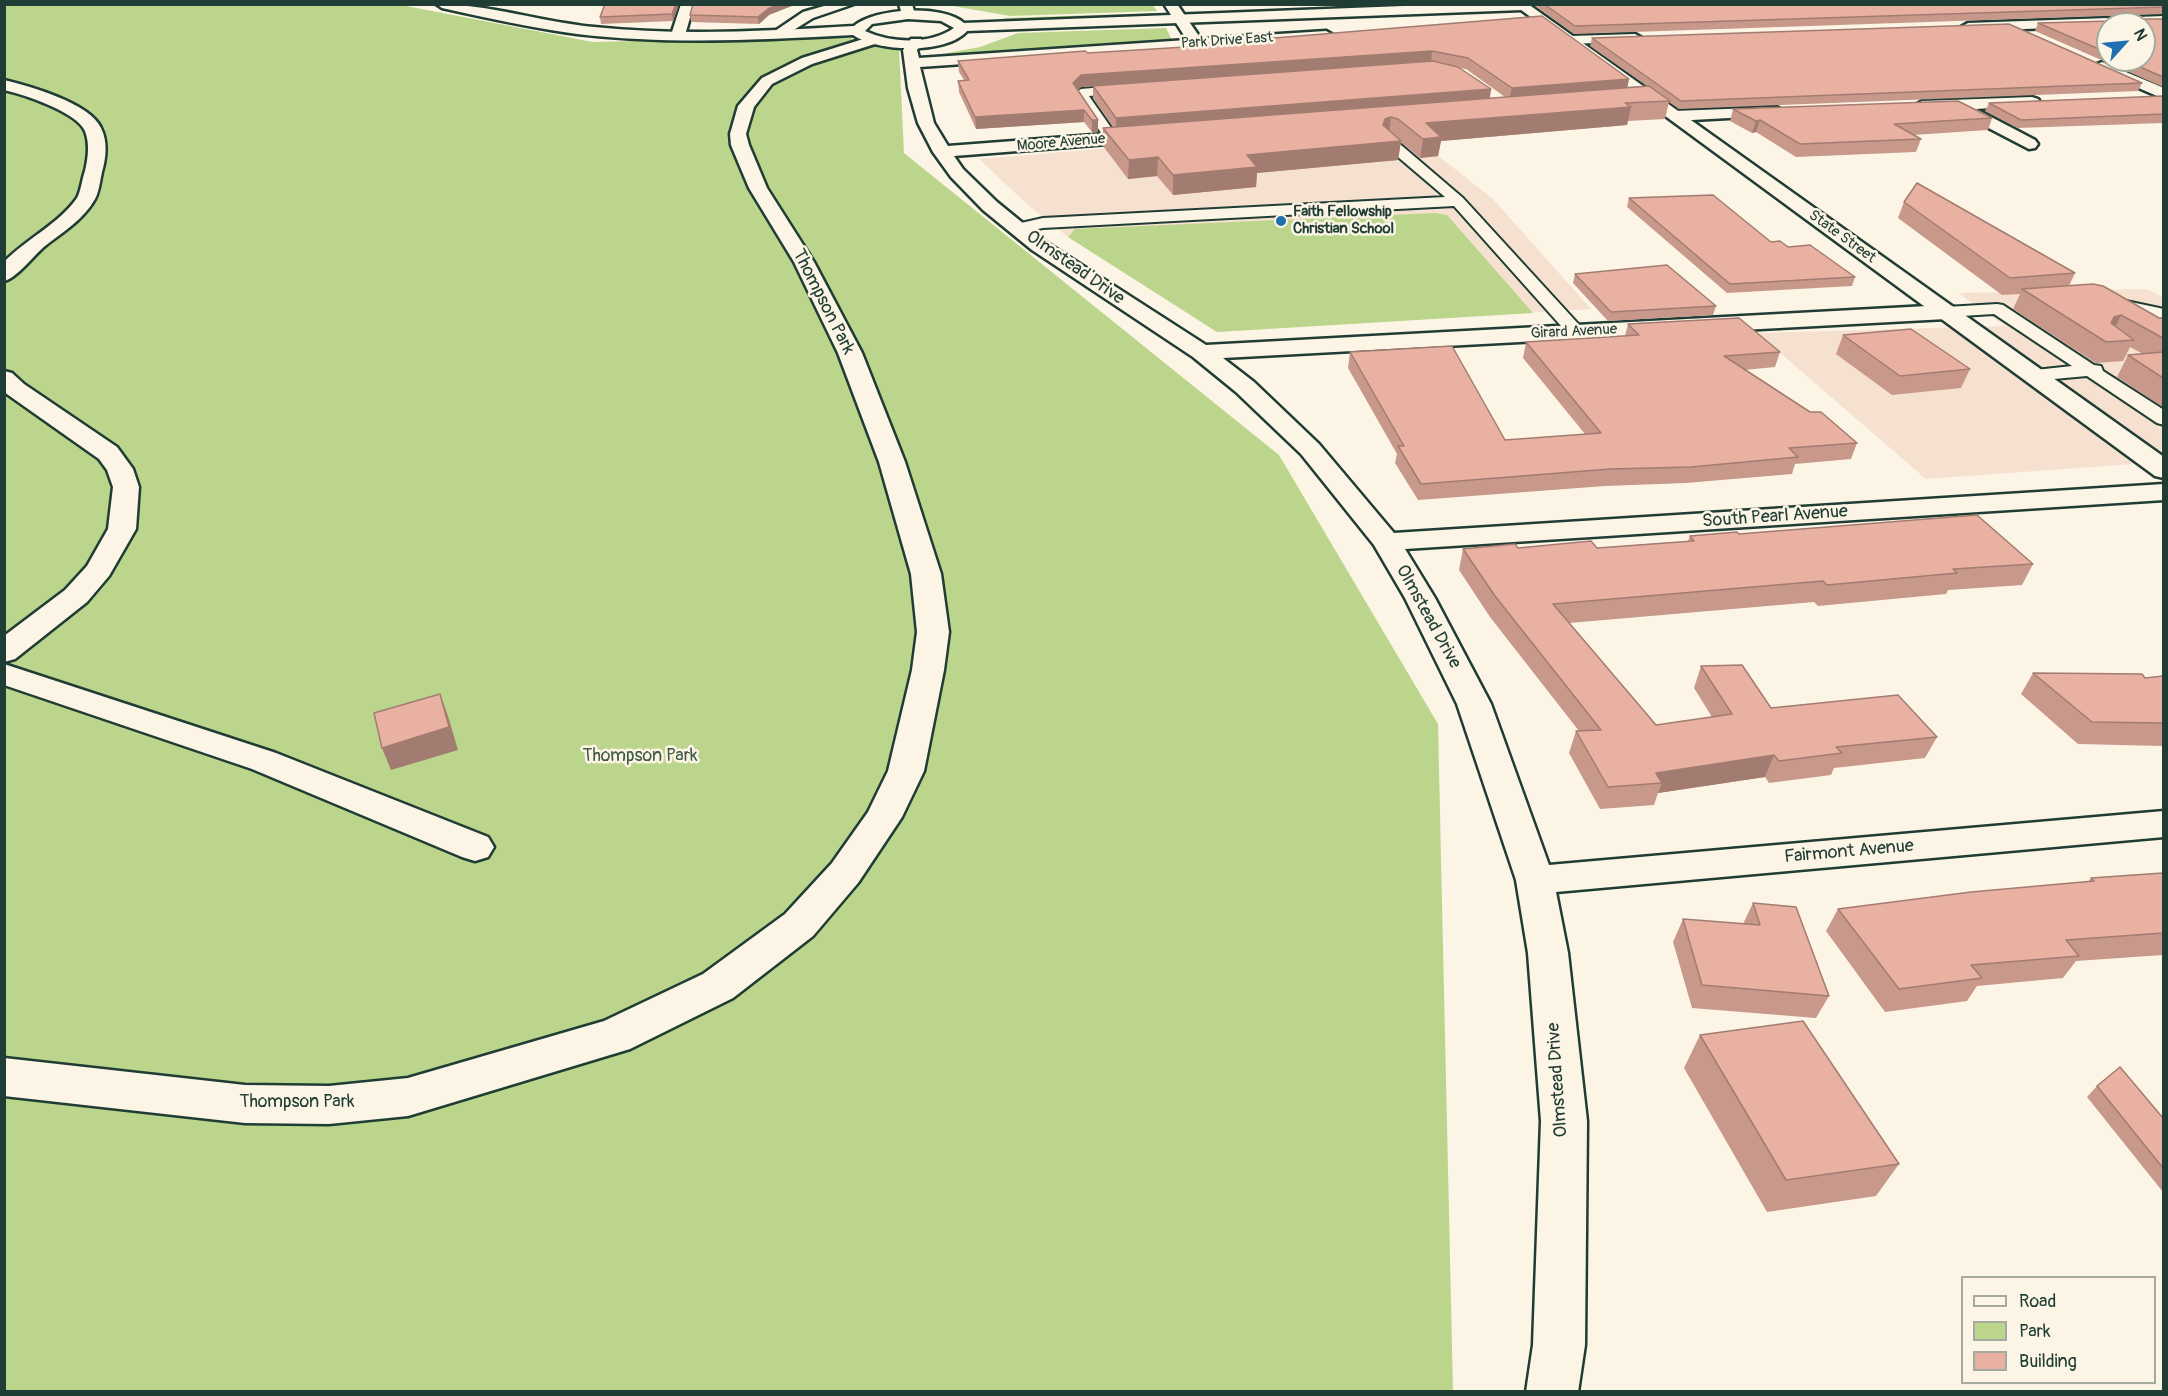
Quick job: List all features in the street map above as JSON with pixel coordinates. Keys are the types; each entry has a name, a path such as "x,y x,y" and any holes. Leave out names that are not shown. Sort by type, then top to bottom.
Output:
{"main road":[{"path":"442,4 579,30 678,35 779,33 865,35 910,31 949,19 961,27 1520,11"},
{"path":"678,35 688,4"},
{"path":"779,33 808,15 848,4"},
{"path":"1170,4 1196,43"},
{"name":"State Street","path":"1520,11 1542,20 1571,40 2163,470"},
{"path":"1976,13 2037,39"},
{"path":"1958,27 2163,20"},
{"path":"865,35 868,21 910,31 954,35 961,27"},
{"name":"Park Drive East","path":"910,31 1196,43 1339,34"},
{"name":"Olmstead Drive","path":"910,31 926,123 942,152 974,189 1039,246 1201,352 1245,387 1310,449 1386,542 1420,598 1474,704 1535,880 1548,953 1564,1121 1559,1345 1552,1392"},
{"name":"Thompson Park","path":"4,1077 245,1104 329,1105 408,1097 615,1036 718,986 799,925 845,873 884,817 906,771 928,670 933,632 926,574 892,462 850,353 804,262 758,188 740,146 738,134 746,106 767,81 865,35"},
{"path":"1571,40 1653,37"},
{"path":"2090,62 2163,95"},
{"path":"4,85 33,92 57,102 84,119 93,128 98,155 87,197 57,229 14,257 4,275"},
{"path":"2129,98 2163,95"},
{"path":"1622,98 1646,96"},
{"path":"1910,107 2049,101"},
{"path":"1958,105 2029,144"},
{"path":"1674,116 1792,111"},
{"name":"Moore Avenue","path":"942,152 1159,135"},
{"name":"Girard Avenue","path":"1201,352 1946,312"},
{"path":"4,378 15,389 108,453 120,469 126,487 122,529 99,570 76,596 4,652"},
{"name":"South Pearl Avenue","path":"1386,542 2163,492"},
{"path":"4,674 264,761 475,847"},
{"name":"Fairmont Avenue","path":"1535,880 2163,824"}],"lane":[{"path":"1112,139 1081,93 1137,88"},
{"path":"1389,142 1458,201 1576,332"},
{"path":"1017,228 1042,223 1458,201"},
{"path":"2094,299 2163,314"},
{"path":"1997,309 1996,303 2018,301"},
{"path":"1946,312 1997,309 2163,418"},
{"path":"2032,375 2114,369"}],"shaded area":[{"name":"Faith Fellowship Christian School","path":"1398,124 1493,199 1591,309 1217,332 1068,237 1029,206 979,159"},
{"path":"2146,289 2163,297 2163,462 1926,479 1757,333 2005,326 1958,293"}],"green space":[{"path":"1152,4 1157,11 1010,16 947,5"},
{"name":"Thompson Park","path":"5,5 401,5 593,42 840,36 899,48 904,153 1279,455 1438,724 1453,1391 5,1392"},
{"path":"1157,13 1160,15 1006,20 1003,18"},
{"path":"1166,28 1172,40 943,56 942,54 980,47 1018,33"},
{"path":"1435,213 1447,215 1533,313 1217,332 1068,237 1075,229"}],"building":[{"path":"605,4 676,4 672,14 600,17"},
{"path":"693,4 779,4 758,17 690,15"},
{"path":"1544,4 2163,4 2163,7 1575,26"},
{"path":"1542,16 1629,79 1512,88 1468,58 1432,51 1081,75 1073,83 1098,120 1092,120 1084,110 975,117 958,81 969,80 958,61 1085,51 1088,53 1202,46 1201,44"},
{"path":"2156,19 2163,19 2163,77 2152,72 2156,72"},
{"path":"2096,21 2096,48 2038,23"},
{"path":"2009,24 2096,63 2096,72 2117,72 2142,83 1681,101 1592,38"},
{"path":"1433,61 1458,67 1491,89 1116,118 1093,86"},
{"path":"1649,86 1670,101 1625,103 1631,107 1426,123 1441,137 1423,139 1398,119 1391,117 1385,119 1383,125 1401,141 1247,155 1257,167 1173,175 1158,157 1129,160 1103,128"},
{"path":"2163,96 2163,114 2021,120 1989,103"},
{"path":"1958,101 1992,118 1894,124 1921,139 1800,144 1760,120 1756,121 1733,109"},
{"path":"1917,183 2075,273 2010,278 1904,202"},
{"path":"1713,195 1771,242 1780,241 1788,247 1810,245 1855,277 1730,284 1629,198"},
{"path":"1667,265 1716,306 1611,312 1575,274"},
{"path":"2093,284 2103,286 2159,318 2163,318 2163,338 2121,315 2114,317 2111,323 2134,340 2106,342 2022,289"},
{"path":"1739,318 1780,352 1724,356 1810,412 1821,412 1857,443 1789,448 1798,457 1691,467 1610,469 1421,484 1398,446 1404,446 1350,352 1452,346 1505,440 1601,433 1526,342 1639,335 1628,324"},
{"path":"1911,329 1970,369 1900,376 1843,335"},
{"path":"2163,352 2163,378 2128,355"},
{"path":"1977,515 2033,564 1953,569 1957,573 1827,585 1823,581 1553,604 1656,725 1732,714 1701,666 1742,665 1771,708 1898,695 1937,737 1836,747 1842,753 1779,761 1774,755 1656,773 1662,783 1608,787 1576,731 1601,730 1495,596 1463,549 1515,544 1518,548 1591,541 1597,548 1694,541 1690,536"},
{"path":"2033,673 2142,674 2145,678 2163,676 2163,723 2092,722"},
{"path":"440,694 449,727 382,748 374,713"},
{"path":"2163,873 2163,933 2066,940 2079,956 1971,965 1982,978 1899,989 1838,909 1971,892 2094,881 2091,878"},
{"path":"1753,903 1796,907 1829,996 1702,985 1683,919 1760,925"},
{"path":"1803,1021 1899,1164 1786,1180 1700,1035"},
{"path":"2120,1067 2163,1118 2163,1168 2097,1086"}],"place":[{"name":"Faith Fellowship Christian School","path":"1281,221"}]}
